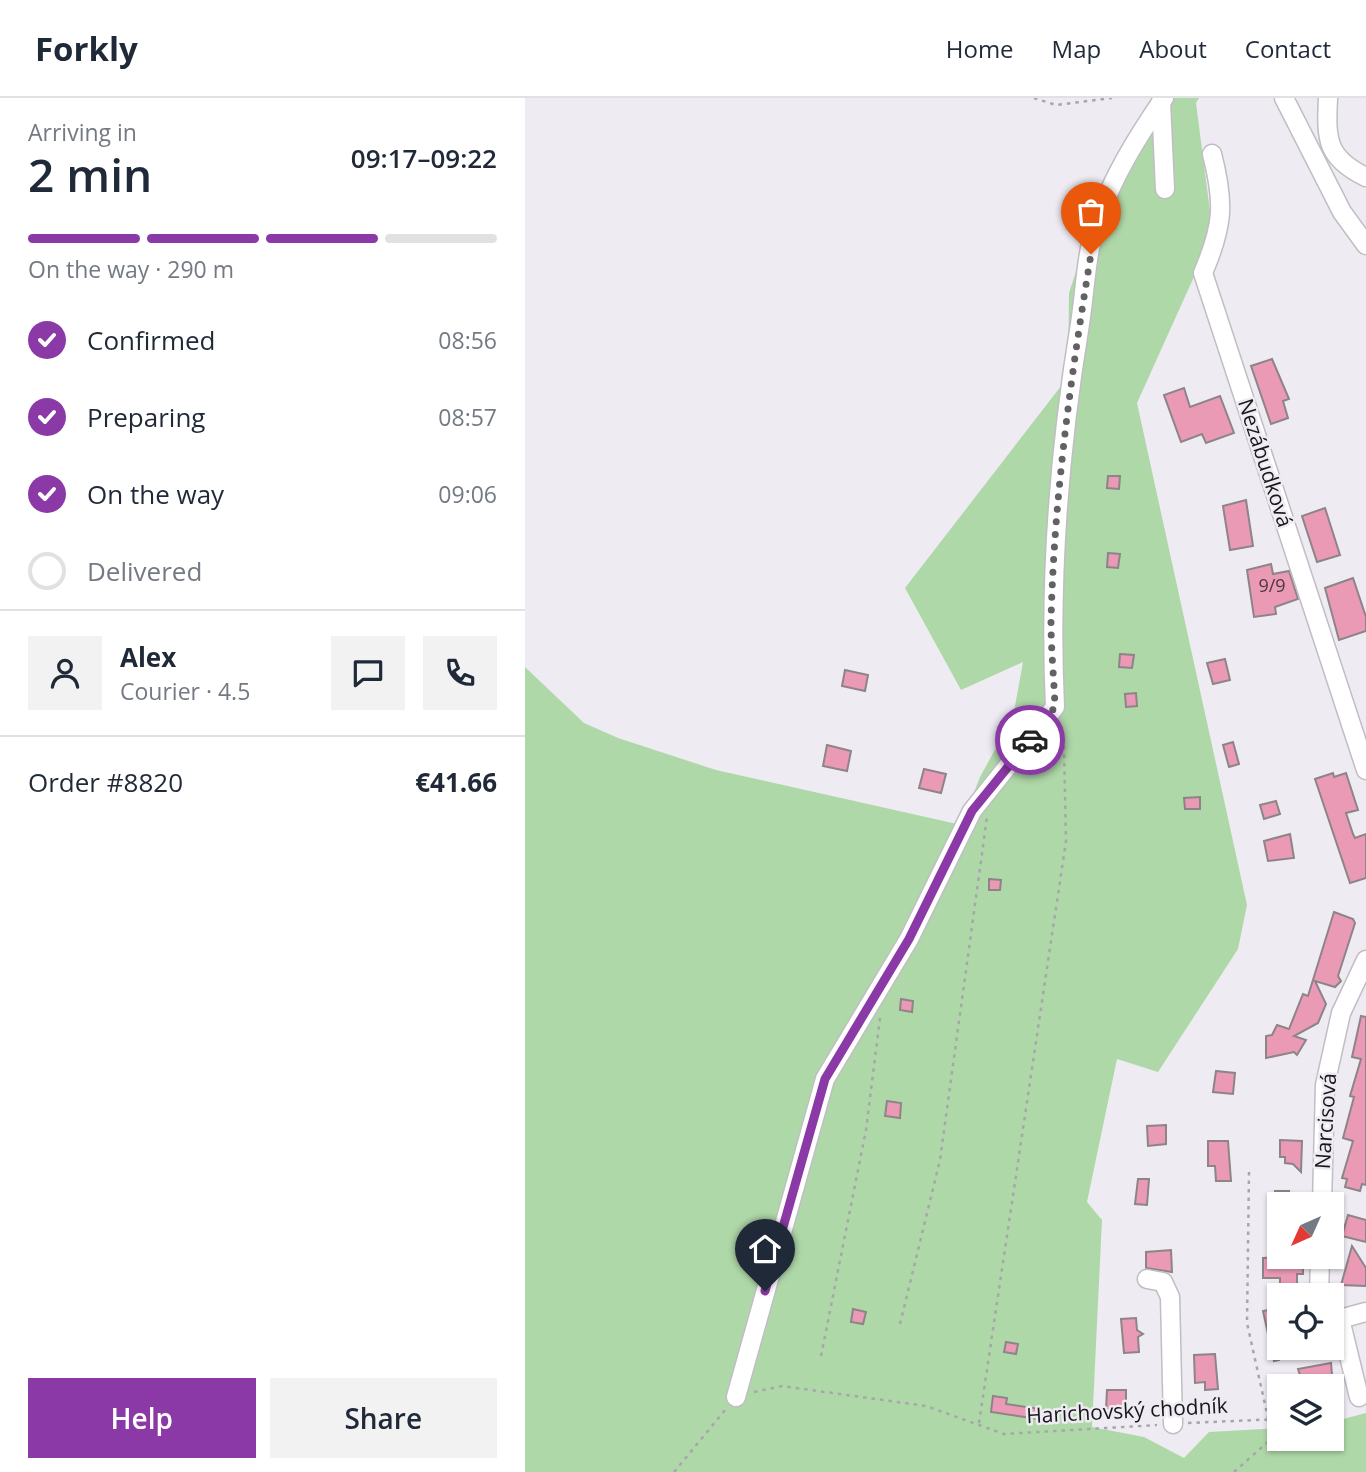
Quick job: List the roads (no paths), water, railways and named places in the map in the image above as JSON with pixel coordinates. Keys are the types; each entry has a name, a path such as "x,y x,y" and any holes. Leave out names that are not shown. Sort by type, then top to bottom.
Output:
{"street":[{"path":"1284,98 1342,212 1366,246"},
{"path":"1328,98 1326,130 1333,152 1342,164 1366,177"},
{"path":"1162,100 1165,189"},
{"path":"736,1397 825,1079 909,939 972,811 1055,707 1051,623 1056,533 1074,362 1095,227 1121,163 1162,100"},
{"name":"Nezábudková","path":"1212,154 1220,182 1222,215 1203,273 1366,770"},
{"name":"Narcisová","path":"1322,1192 1325,1085 1341,1013 1366,960"},
{"path":"1147,1279 1163,1282 1170,1297 1173,1424"},
{"path":"1344,1315 1366,1312"},
{"path":"1344,1344 1359,1397"}]}
